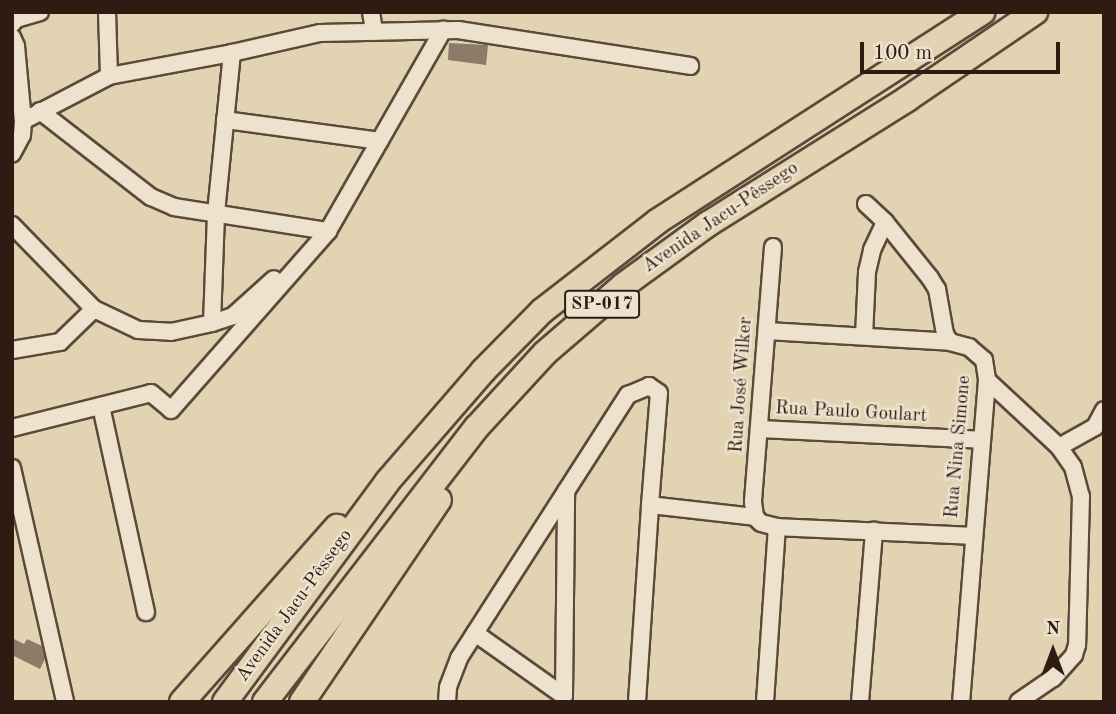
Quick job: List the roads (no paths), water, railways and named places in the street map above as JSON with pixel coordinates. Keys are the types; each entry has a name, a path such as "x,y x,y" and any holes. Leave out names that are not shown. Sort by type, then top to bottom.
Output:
{"highway":[{"name":"Avenida Jacu-Pêssego","path":"225,702 387,482 483,371 542,311 604,261 703,191 982,12"},
{"name":"Avenida Jacu-Pêssego","path":"265,702 477,427 545,352 624,285 708,224 907,99 1035,12"},
{"path":"302,702 464,460 477,427"},
{"path":"182,702 344,519 387,482"}],"street":[{"path":"12,24 16,19 40,12"},
{"path":"107,12 109,76"},
{"path":"371,12 374,32"},
{"path":"12,428 151,393 172,410 328,231 443,30"},
{"path":"23,121 109,76 320,33 458,30 690,66"},
{"path":"12,37 16,46 23,121 22,135 12,154"},
{"path":"212,323 216,213 232,53"},
{"path":"40,111 151,197 174,207 328,231"},
{"path":"225,120 380,141"},
{"path":"866,204 885,222 937,289 945,334 950,342"},
{"path":"864,336 867,272 872,250 885,222"},
{"path":"12,225 94,309 138,330 171,331 233,317 328,231"},
{"name":"Rua José Wilker","path":"758,520 753,502 773,247"},
{"path":"12,350 60,342 94,309"},
{"path":"767,331 950,342"},
{"name":"Rua Nina Simone","path":"950,342 969,347 984,360 987,380 961,702"},
{"path":"987,380 1059,447 1073,467 1081,496 1077,645 1068,666 1018,702"},
{"path":"447,702 448,687 459,658 474,633 628,394 649,386 659,393 637,702"},
{"path":"101,406 146,612"},
{"path":"1059,447 1095,427 1104,410"},
{"name":"Rua Paulo Goulart","path":"760,429 981,440"},
{"path":"12,468 65,702"},
{"path":"566,491 568,699"},
{"path":"650,506 758,520 777,527 973,536"},
{"path":"765,702 777,527"},
{"path":"860,702 874,531"},
{"path":"474,633 568,699"}]}
